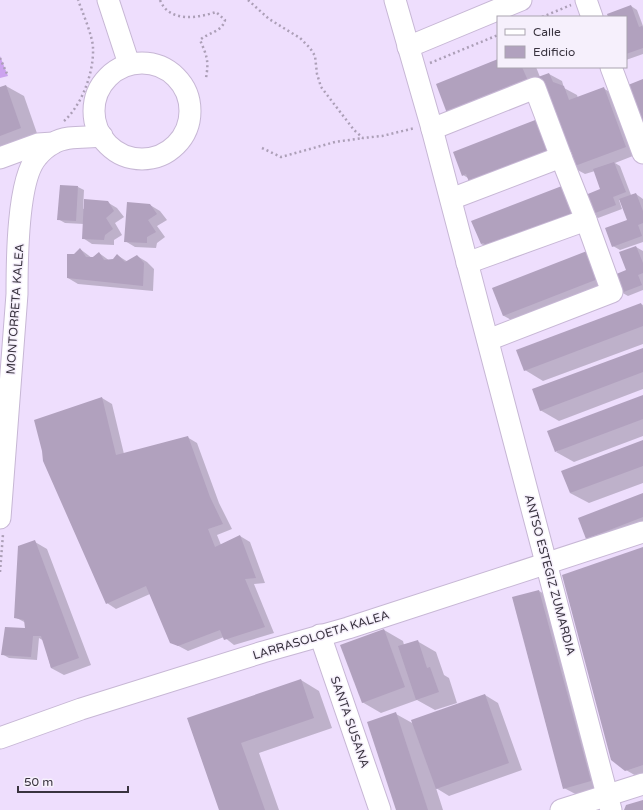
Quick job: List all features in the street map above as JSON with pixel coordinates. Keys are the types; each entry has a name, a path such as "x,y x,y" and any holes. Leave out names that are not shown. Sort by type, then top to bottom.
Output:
{"street":[{"path":"108,0 129,64"},
{"name":"ANTSO ESTEGIZ ZUMARDIA","path":"395,0 451,198 609,803"},
{"path":"408,47 521,0"},
{"path":"581,1 591,16"},
{"path":"144,62 159,65 172,73 183,84 189,98 191,113 188,128 180,141 169,151 155,158 140,159 125,156 112,148 102,136 96,124 94,110 96,95 104,81 115,70 129,64 144,62"},
{"path":"611,68 643,153"},
{"path":"432,127 535,88 612,292 488,340"},
{"name":"MONTORRETA KALEA","path":"0,518 17,294 22,206 30,170 37,157 94,110"},
{"path":"0,158 38,144 102,136"},
{"path":"451,198 561,157"},
{"path":"467,263 586,220"},
{"name":"LARRASOLOETA KALEA","path":"0,738 81,709 320,635 643,532"},
{"name":"SANTA SUSANA","path":"320,635 380,810"},
{"path":"560,810 609,803 643,784"}],"path":[{"path":"57,141 58,126 70,116 81,98 88,80 94,47 78,0"},
{"path":"160,0 163,7 185,18 199,18 216,12 225,20 223,25 217,31 200,40 207,56 208,66 206,78"},
{"path":"248,0 268,19 300,38 310,48 315,56 317,74 321,87 354,130 363,138"},
{"path":"544,16 581,1"},
{"path":"414,68 426,65 497,35"},
{"path":"0,58 8,76"},
{"path":"262,148 281,157 336,142 432,127"}],"shaded area":[{"path":"0,56 8,76 0,78"}],"building":[{"path":"631,5 639,27 642,26 643,28 643,48 627,54 627,16 608,16 607,14"},
{"path":"497,59 497,68 522,68 529,83 448,116 436,84"},
{"path":"549,73 553,82 564,86 569,100 604,87 626,147 572,167 538,77"},
{"path":"643,79 643,123 628,85"},
{"path":"6,85 21,128 0,136 0,87"},
{"path":"543,117 552,150 469,182 466,174 462,176 453,152"},
{"path":"614,162 626,192 613,197 616,205 590,215 583,196 600,189 593,169"},
{"path":"567,184 576,217 487,251 484,243 481,244 471,221"},
{"path":"60,185 78,186 76,221 57,220"},
{"path":"636,193 643,211 643,223 638,225 642,236 612,247 605,228 627,220 619,199"},
{"path":"84,199 108,201 114,211 106,218 113,229 105,235 104,240 82,239"},
{"path":"127,202 150,204 157,214 148,220 156,232 147,237 147,243 124,242"},
{"path":"636,246 643,263 643,273 638,275 642,285 621,293 614,275 626,270 619,252"},
{"path":"80,248 86,257 93,257 99,252 104,260 113,259 117,254 125,262 137,255 144,263 143,286 67,278 67,254 74,254"},
{"path":"592,249 603,277 503,316 492,288"},
{"path":"641,303 643,308 643,326 524,371 516,350"},
{"path":"643,348 643,372 540,411 532,389"},
{"path":"643,395 643,419 555,452 547,431"},
{"path":"102,397 116,455 188,436 210,497 223,524 208,529 215,547 240,535 256,578 245,579 265,627 224,640 220,630 178,646 170,643 146,586 106,604 43,461 34,420"},
{"path":"643,440 643,466 570,493 561,471"},
{"path":"643,493 643,517 586,539 578,518"},
{"path":"35,540 79,658 51,668 41,636 33,636 31,657 1,655 5,627 25,628 24,620 14,618 18,546"},
{"path":"643,547 643,765 625,771 611,760 562,575"},
{"path":"539,590 591,781 563,789 512,597"},
{"path":"384,629 405,687 362,703 340,645"},
{"path":"418,640 427,668 430,667 439,692 416,700 398,646"},
{"path":"301,679 314,718 241,743 265,810 219,810 187,718"},
{"path":"485,694 509,763 436,789 411,720"},
{"path":"396,712 428,810 396,810 367,722"},
{"path":"643,800 643,810 624,810 626,805"}]}
